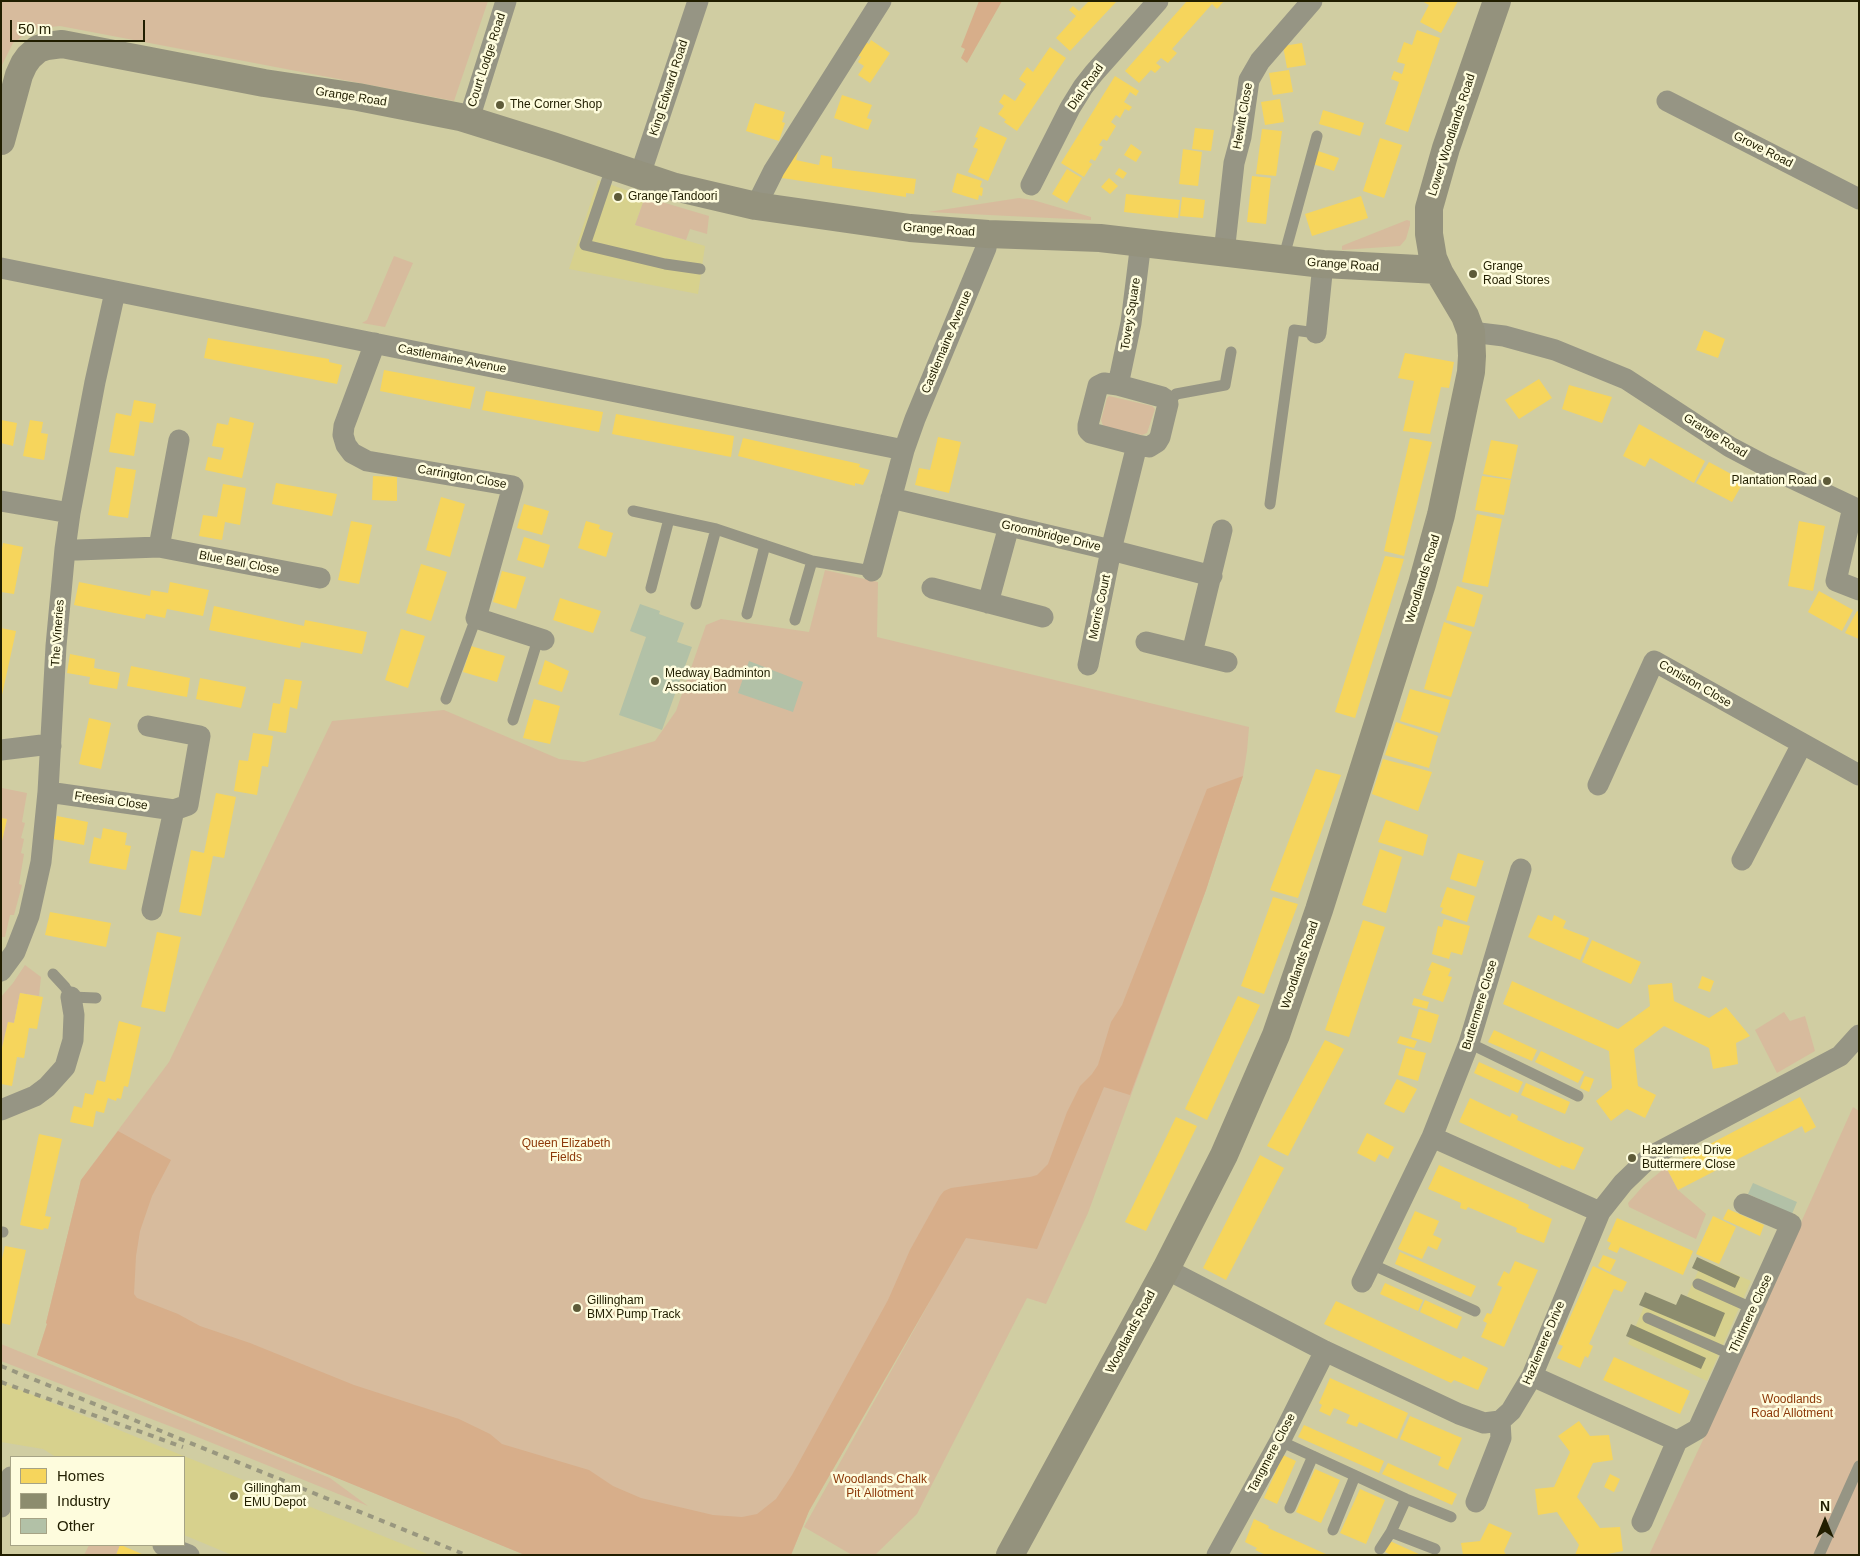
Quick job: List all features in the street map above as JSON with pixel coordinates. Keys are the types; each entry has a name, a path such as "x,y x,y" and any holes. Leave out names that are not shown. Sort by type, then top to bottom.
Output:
{"street":[{"name":"Court Lodge Road","path":"469,119 506,1"},
{"name":"King Edward Road","path":"640,175 698,1"},
{"path":"756,206 774,170 881,1"},
{"name":"Dial Road","path":"1030,185 1083,87 1100,65 1158,1"},
{"name":"Hewitt Close","path":"1224,253 1234,163 1241,137 1248,80 1260,61 1312,1"},
{"name":"Lower Woodlands Road","path":"1438,270 1433,258 1428,222 1431,199 1446,148 1497,1"},
{"name":"Grange Road","path":"1,141 19,75 24,64 36,50 59,44 264,83 358,97 469,119 684,190 756,206 897,227 988,234 1100,238 1323,264 1438,270"},
{"name":"Grove Road","path":"1667,102 1859,199"},
{"name":"Castlemaine Avenue","path":"872,571 904,450 986,248 988,234"},
{"name":"Tovey Square","path":"1118,385 1131,323 1141,242"},
{"path":"1316,333 1323,264"},
{"name":"Castlemaine Avenue","path":"1,268 904,450"},
{"path":"1438,270 1462,310 1471,332"},
{"name":"The Vineries","path":"1,971 15,952 29,916 42,862 56,646 65,549 95,382 115,292"},
{"name":"Grange Road","path":"1471,332 1504,336 1555,350 1626,379 1730,447 1856,508 1836,581 1859,590"},
{"name":"Woodlands Road","path":"1010,1555 1166,1269 1224,1155 1272,1043 1319,910 1436,536 1471,372 1471,332"},
{"name":"Carrington Close","path":"375,344 344,426 343,435 352,453 367,461 513,486 476,618"},
{"path":"1101,383 1118,385 1166,399 1168,404 1160,437 1157,442 1149,447 1091,433 1088,430 1097,388 1101,383"},
{"path":"159,547 179,440"},
{"path":"1112,550 1137,444"},
{"name":"Groombridge Drive","path":"891,498 1112,550 1212,576"},
{"path":"1,501 70,513"},
{"path":"988,603 1009,526"},
{"path":"1192,653 1222,530"},
{"name":"Blue Bell Close","path":"65,549 159,547 320,578"},
{"name":"Morris Court","path":"1088,664 1112,550"},
{"path":"932,588 1043,618"},
{"path":"476,618 541,640"},
{"path":"1146,642 1227,662"},
{"name":"Coniston Close","path":"1598,785 1654,661 1859,775"},
{"path":"148,726 200,736 188,805 174,810 152,910"},
{"path":"1742,860 1802,744"},
{"path":"1,750 42,745 51,746"},
{"name":"Freesia Close","path":"48,792 174,810"},
{"name":"Buttermere Close","path":"1366,1273 1432,1137 1469,1043 1521,869"},
{"path":"1,1110 35,1096 48,1087 65,1067 73,1040 74,1015 71,997"},
{"name":"Hazlemere Drive","path":"1500,1421 1511,1411 1532,1376 1600,1212 1624,1183 1651,1156 1840,1056 1859,1036"},
{"path":"1432,1137 1600,1212"},
{"name":"Thirlmere Close","path":"1678,1441 1698,1429 1791,1224 1744,1204"},
{"path":"1166,1269 1325,1351 1459,1414 1484,1423 1500,1421 1501,1438 1476,1502"},
{"name":"Tangmere Close","path":"1217,1555 1280,1441 1325,1351"},
{"path":"1532,1376 1678,1441 1642,1522"},
{"path":"1,1507 10,1480"},
{"path":"164,1546 189,1555"}],"lane":[{"path":"1282,260 1316,136"},
{"path":"612,166 585,245 665,264 700,269"},
{"path":"1270,504 1294,330 1316,333"},
{"path":"1168,404 1176,394 1225,385 1231,352"},
{"path":"634,511 716,529 812,561 872,571"},
{"path":"651,588 669,519"},
{"path":"696,604 716,529"},
{"path":"747,614 765,545"},
{"path":"795,620 812,561"},
{"path":"446,699 476,618"},
{"path":"513,720 541,640"},
{"path":"53,974 71,997 96,998"},
{"path":"1469,1043 1578,1096"},
{"path":"1366,1273 1474,1311"},
{"path":"1698,1284 1754,1309"},
{"path":"1648,1318 1732,1355"},
{"path":"1280,1441 1406,1499 1451,1517"},
{"path":"1290,1508 1313,1456"},
{"path":"1819,1555 1859,1466"},
{"path":"1333,1530 1355,1476"},
{"path":"1380,1549 1391,1532 1406,1499"},
{"path":"1391,1532 1434,1549"}],"shaded area":[{"path":"979,1 1002,1 967,63 961,58 965,49 961,47"},
{"path":"598,180 645,197 635,225 705,246 698,294 569,269"},
{"path":"1243,776 1206,890 1130,1095 1104,1087 1037,1249 966,1238 809,1511 791,1555 525,1555 37,1355 47,1324 81,1180 118,1131 171,1160 152,1196 140,1231 136,1256 134,1294 137,1298 178,1314 200,1326 250,1343 354,1385 459,1419 490,1434 502,1444 589,1470 613,1486 641,1498 713,1515 742,1517 757,1514 776,1499 792,1475 888,1300 910,1250 944,1191 951,1188 1030,1177 1037,1175 1048,1164 1067,1112 1080,1086 1098,1065 1111,1022 1122,1005 1207,789"},
{"path":"1703,1260 1751,1281 1707,1381 1628,1344 1649,1295 1685,1311 1691,1298 1687,1296"},
{"name":"Gillingham EMU Depot","path":"1,1382 184,1456 54,1456 43,1449 1,1442"},
{"name":"Gillingham EMU Depot","path":"185,1457 430,1555 232,1555 185,1535"}],"green space":[{"path":"1,1 488,1 454,101 60,26 33,29 13,43 1,67"},
{"path":"645,197 709,216 707,234 690,229 686,240 635,225"},
{"path":"1019,198 1033,200 1091,217 1091,220 928,212"},
{"path":"1407,220 1410,221 1410,225 1406,239 1400,246 1342,250 1344,245"},
{"path":"394,256 413,263 385,327 362,323 367,320"},
{"path":"1109,396 1152,406 1155,409 1147,433 1142,435 1103,426 1101,420"},
{"name":"Queen Elizabeth Fields","path":"825,570 878,582 877,637 1249,727 1243,776 1206,890 1088,1213 1046,1304 1027,1298 917,1514 875,1555 852,1555 804,1527 933,1296 809,1511 791,1555 525,1555 37,1355 47,1324 81,1180 169,1062 332,721 444,710 559,759 584,762 655,741 676,711 706,625 721,619 809,632"},
{"path":"2,788 27,793 22,822 25,823 21,838 24,839 21,853 24,854 19,884 22,885 14,915 10,915 5,937 1,937 1,845 7,819 1,818"},
{"path":"25,965 41,977 39,996 20,993 14,1023 8,1022 1,1052 1,997"},
{"path":"1784,1012 1790,1021 1805,1016 1815,1051 1777,1073 1755,1030"},
{"name":"Woodlands Road Allotment","path":"1853,1107 1859,1111 1859,1555 1649,1555 1702,1442"},
{"path":"1666,1167 1678,1190 1706,1214 1696,1239 1629,1207 1628,1203 1644,1185"},
{"path":"1,1344 330,1478 368,1506 185,1432 1,1361"},
{"path":"88,1546 120,1546 116,1555 84,1555"}],"building: Homes":[{"path":"1089,1 1117,1 1070,51 1056,38 1076,16 1069,10 1073,6 1079,11"},
{"path":"1187,1 1224,1 1217,9 1212,4 1172,49 1177,53 1168,63 1161,58 1156,63 1161,67 1155,73 1151,70 1139,83 1125,71"},
{"path":"1422,1 1458,1 1441,33 1420,22 1429,5"},
{"path":"1417,30 1440,38 1408,132 1385,124 1399,82 1391,79 1394,71 1402,74 1405,64 1397,62 1404,42 1412,45"},
{"path":"860,38 869,44 871,40 890,53 870,83 858,75 864,66 858,62 861,57 852,50"},
{"path":"1302,43 1306,65 1287,68 1283,46"},
{"path":"1050,47 1066,58 1017,131 1004,122 1006,120 998,114 1004,106 999,102 1004,94 1015,101 1026,84 1019,79 1027,67 1033,72"},
{"path":"1289,70 1293,92 1273,95 1269,73"},
{"path":"1115,76 1139,91 1136,96 1130,92 1124,102 1132,107 1129,111 1125,109 1120,118 1116,115 1111,122 1116,126 1107,141 1103,139 1099,145 1103,147 1095,161 1091,159 1089,162 1092,164 1084,177 1061,163"},
{"path":"842,95 872,105 867,118 872,120 868,130 834,118"},
{"path":"1280,99 1284,122 1265,125 1261,102"},
{"path":"755,103 785,112 782,122 785,123 779,141 746,131"},
{"path":"1323,110 1364,123 1360,136 1319,124"},
{"path":"980,126 1007,138 988,181 968,172 978,149 973,147 978,138 975,137"},
{"path":"1195,128 1214,130 1211,151 1192,149"},
{"path":"1262,129 1282,131 1276,176 1256,174"},
{"path":"1380,138 1402,145 1384,198 1363,191"},
{"path":"1131,144 1142,152 1136,162 1124,155"},
{"path":"1183,149 1202,152 1198,186 1179,184"},
{"path":"1318,151 1339,158 1334,171 1313,164"},
{"path":"798,152 796,160 819,165 821,155 832,157 832,168 916,179 914,194 906,193 906,197 782,178 785,159"},
{"path":"1119,168 1127,173 1123,179 1115,174"},
{"path":"1067,169 1082,178 1067,203 1052,194"},
{"path":"957,173 982,181 980,187 983,188 982,196 979,195 978,200 952,192"},
{"path":"1252,176 1271,178 1266,224 1247,222"},
{"path":"1109,178 1118,186 1110,194 1101,187"},
{"path":"1126,194 1180,200 1178,218 1124,212"},
{"path":"1361,196 1368,218 1312,236 1305,214"},
{"path":"1182,197 1205,200 1203,218 1180,216"},
{"path":"1704,330 1725,339 1718,358 1696,350"},
{"path":"208,338 329,359 329,362 342,365 337,384 204,358"},
{"path":"1405,353 1454,362 1449,388 1441,387 1430,434 1403,431 1414,381 1398,378"},
{"path":"384,370 475,387 470,409 380,391"},
{"path":"1539,379 1552,398 1519,419 1505,400"},
{"path":"1569,385 1612,397 1602,423 1562,409"},
{"path":"486,391 603,412 599,432 482,410"},
{"path":"134,400 156,404 153,423 140,421 134,456 109,452 116,413 131,416"},
{"path":"616,414 734,436 731,457 612,434"},
{"path":"230,417 254,423 242,478 205,470 208,457 221,460 224,448 212,446 217,423 228,425"},
{"path":"1,420 17,423 13,446 1,443"},
{"path":"30,420 43,422 41,433 48,434 44,460 23,456"},
{"path":"1639,424 1705,461 1694,483 1650,458 1645,467 1623,456"},
{"path":"938,437 961,442 949,493 915,485 919,468 930,470"},
{"path":"743,438 860,464 859,467 870,470 863,485 855,483 855,486 738,456"},
{"path":"1410,438 1432,442 1404,556 1384,551"},
{"path":"1491,440 1518,445 1511,479 1483,474"},
{"path":"1709,462 1744,481 1732,502 1696,483"},
{"path":"116,467 136,470 128,518 108,515"},
{"path":"373,476 397,477 397,501 372,500"},
{"path":"1482,476 1511,480 1504,515 1475,510"},
{"path":"276,483 337,494 332,516 272,504"},
{"path":"223,484 246,488 240,525 225,522 222,540 199,536 203,515 217,517"},
{"path":"441,497 465,504 450,557 426,550"},
{"path":"524,504 549,511 542,535 517,528"},
{"path":"1477,514 1502,519 1488,587 1462,582"},
{"path":"351,521 372,525 359,584 338,580"},
{"path":"586,521 600,525 599,529 613,533 606,557 578,548"},
{"path":"1799,521 1825,526 1813,591 1788,586"},
{"path":"524,537 550,545 543,568 517,560"},
{"path":"3,543 23,547 14,594 1,592 1,554"},
{"path":"1385,556 1404,559 1355,718 1335,712"},
{"path":"421,564 447,572 431,621 406,613"},
{"path":"502,571 526,577 516,609 493,602"},
{"path":"79,582 150,596 151,590 168,593 170,582 209,590 203,616 167,609 165,618 146,614 145,619 74,605"},
{"path":"1457,586 1483,595 1474,627 1446,620"},
{"path":"1819,591 1853,610 1842,631 1808,612"},
{"path":"560,598 601,611 593,633 553,620"},
{"path":"214,606 304,626 305,620 367,632 362,654 301,642 300,648 209,630"},
{"path":"1857,611 1859,612 1859,639 1845,633"},
{"path":"1444,622 1472,632 1451,697 1424,689"},
{"path":"1,628 16,631 2,695 1,695"},
{"path":"401,629 425,636 408,688 385,680"},
{"path":"471,646 505,656 497,682 463,672"},
{"path":"70,654 95,659 94,668 120,673 117,689 89,684 90,677 67,673"},
{"path":"545,660 569,671 562,692 538,684"},
{"path":"131,666 190,678 187,697 127,686"},
{"path":"200,678 246,687 241,708 196,699"},
{"path":"285,679 302,681 297,709 290,707 286,733 268,730 273,703 280,704"},
{"path":"1410,689 1450,700 1440,733 1400,721"},
{"path":"534,699 560,706 550,744 523,738"},
{"path":"89,718 111,723 101,769 79,764"},
{"path":"1396,722 1438,736 1429,768 1385,755"},
{"path":"253,733 273,736 268,767 262,766 257,795 234,791 239,760 248,761"},
{"path":"1383,759 1432,772 1418,811 1372,794"},
{"path":"1316,769 1341,775 1298,898 1270,890"},
{"path":"216,793 236,797 224,858 213,856 201,916 179,912 191,850 204,853"},
{"path":"57,816 88,822 84,845 53,839"},
{"path":"1,818 7,819 2,841 1,841"},
{"path":"1386,820 1428,835 1423,856 1378,842"},
{"path":"103,828 127,833 125,845 131,846 126,870 89,863 94,837 101,839"},
{"path":"1380,849 1402,857 1386,913 1362,905"},
{"path":"1458,853 1484,861 1476,887 1450,879"},
{"path":"1447,887 1475,896 1467,922 1441,913 1443,908 1440,907"},
{"path":"1273,897 1298,904 1264,994 1241,986"},
{"path":"50,912 111,923 106,947 45,935"},
{"path":"1538,915 1552,921 1554,915 1566,921 1563,928 1589,938 1580,960 1528,937"},
{"path":"1444,919 1470,926 1462,955 1451,952 1449,959 1432,954 1438,926 1442,927"},
{"path":"1363,920 1385,927 1349,1037 1325,1030"},
{"path":"157,932 181,937 165,1012 141,1007"},
{"path":"1592,940 1641,962 1631,984 1582,962"},
{"path":"1432,962 1451,969 1448,976 1452,977 1443,1002 1422,995 1431,971 1428,970"},
{"path":"1702,976 1714,981 1710,992 1698,988"},
{"path":"1512,981 1618,1029 1650,1006 1648,985 1672,983 1674,1001 1709,1018 1726,1007 1750,1036 1736,1043 1738,1064 1713,1069 1709,1048 1664,1026 1634,1049 1638,1086 1656,1095 1645,1118 1627,1109 1611,1121 1596,1101 1612,1088 1609,1051 1503,1004"},
{"path":"20,993 43,997 37,1029 29,1028 24,1058 17,1057 12,1086 1,1084 1,1052 8,1022 14,1023"},
{"path":"1238,996 1260,1005 1207,1120 1185,1109"},
{"path":"1414,998 1429,1002 1427,1009 1412,1005"},
{"path":"1419,1009 1439,1015 1431,1043 1411,1037"},
{"path":"119,1021 141,1027 128,1087 124,1086 121,1099 117,1098 116,1101 108,1098 104,1113 96,1111 93,1127 70,1122 74,1106 82,1108 85,1093 93,1095 97,1080 105,1082"},
{"path":"1494,1030 1537,1050 1532,1061 1488,1042"},
{"path":"1400,1036 1417,1041 1414,1048 1397,1043"},
{"path":"1325,1040 1344,1049 1288,1156 1267,1146"},
{"path":"1406,1048 1426,1053 1418,1081 1398,1075"},
{"path":"1541,1051 1584,1072 1578,1083 1535,1062"},
{"path":"1479,1062 1523,1082 1518,1093 1474,1073"},
{"path":"1585,1076 1594,1079 1589,1092 1580,1088"},
{"path":"1397,1079 1417,1089 1404,1113 1384,1104"},
{"path":"1526,1083 1570,1102 1565,1114 1521,1095"},
{"path":"1800,1097 1816,1127 1805,1133 1802,1126 1678,1190 1666,1167"},
{"path":"1470,1098 1510,1117 1512,1113 1518,1116 1517,1120 1570,1144 1571,1142 1584,1148 1574,1170 1561,1165 1560,1168 1459,1122"},
{"path":"1176,1117 1197,1126 1146,1231 1125,1222"},
{"path":"1367,1133 1394,1147 1388,1159 1379,1154 1375,1162 1357,1153"},
{"path":"39,1134 62,1139 45,1216 51,1217 48,1229 44,1228 43,1230 20,1225"},
{"path":"1260,1155 1284,1168 1226,1280 1203,1268"},
{"path":"1439,1165 1529,1205 1528,1208 1552,1219 1544,1243 1516,1232 1517,1228 1468,1207 1466,1210 1460,1208 1461,1203 1428,1189"},
{"path":"1728,1209 1764,1225 1760,1236 1723,1219"},
{"path":"1415,1211 1439,1221 1433,1235 1442,1239 1437,1250 1428,1246 1422,1259 1398,1249"},
{"path":"1713,1216 1736,1227 1719,1264 1696,1254"},
{"path":"1617,1218 1693,1251 1683,1275 1620,1247 1617,1253 1608,1249 1611,1243 1607,1241"},
{"path":"5,1246 26,1250 10,1325 1,1323 1,1263"},
{"path":"1400,1252 1476,1286 1471,1297 1395,1264"},
{"path":"1603,1255 1616,1260 1610,1272 1598,1266"},
{"path":"1515,1261 1538,1270 1504,1347 1481,1337 1487,1323 1483,1321 1487,1313 1491,1314 1502,1287 1497,1285 1504,1271 1509,1274"},
{"path":"1593,1266 1627,1282 1622,1292 1614,1289 1589,1344 1593,1346 1588,1358 1585,1356 1580,1368 1557,1358 1563,1346 1558,1344"},
{"path":"1385,1283 1423,1300 1418,1311 1380,1294"},
{"path":"1425,1300 1462,1317 1457,1329 1420,1312"},
{"path":"1336,1301 1461,1359 1463,1356 1488,1368 1478,1390 1454,1380 1451,1383 1324,1324"},
{"path":"1614,1357 1690,1391 1680,1414 1603,1380"},
{"path":"1330,1378 1408,1413 1397,1439 1359,1422 1357,1427 1346,1423 1350,1415 1334,1408 1330,1416 1319,1411 1322,1405 1319,1403"},
{"path":"1410,1416 1462,1438 1448,1470 1438,1465 1441,1457 1400,1439"},
{"path":"1579,1421 1590,1436 1609,1435 1613,1460 1593,1463 1577,1497 1600,1528 1620,1527 1623,1551 1602,1555 1575,1555 1579,1545 1557,1512 1538,1515 1535,1489 1554,1487 1570,1452 1558,1436"},
{"path":"1304,1425 1384,1461 1379,1473 1298,1437"},
{"path":"1283,1455 1296,1461 1277,1504 1264,1498"},
{"path":"1388,1463 1457,1494 1452,1505 1382,1474"},
{"path":"1315,1469 1340,1480 1321,1523 1296,1512"},
{"path":"1610,1474 1620,1479 1614,1492 1604,1487"},
{"path":"1360,1489 1385,1500 1366,1544 1340,1533"},
{"path":"1254,1519 1269,1526 1268,1528 1328,1555 1266,1555 1255,1550 1257,1548 1245,1542"},
{"path":"1489,1523 1512,1533 1504,1551 1506,1555 1463,1555 1461,1543 1480,1541"},
{"path":"1390,1541 1421,1555 1391,1555 1385,1552"},
{"path":"120,1546 123,1546 144,1555 116,1555"}],"building: Industry":[{"path":"1697,1257 1740,1277 1735,1288 1692,1268"},
{"path":"1645,1292 1676,1305 1681,1294 1725,1313 1715,1337 1639,1305"},
{"path":"1631,1324 1706,1358 1701,1369 1626,1336"}],"building: Other":[{"name":"Medway Badminton Association","path":"640,604 660,611 659,614 684,623 677,642 692,647 662,730 619,715 646,637 630,631"},
{"path":"749,661 803,682 793,712 738,693"},
{"path":"1753,1183 1797,1202 1792,1214 1748,1194"}],"railway":[{"path":"1,1366 466,1555"},
{"path":"1,1382 183,1447"}],"place":[{"name":"The Corner Shop","path":"500,105"},
{"name":"Grange Tandoori","path":"618,197"},
{"name":"Grange Road Stores","path":"1473,274"},
{"name":"Plantation Road","path":"1827,481"},
{"name":"Medway Badminton Association","path":"655,681"},
{"name":"Hazlemere Drive Buttermere Close","path":"1632,1158"},
{"name":"Gillingham BMX Pump Track","path":"577,1308"},
{"name":"Gillingham EMU Depot","path":"234,1496"}],"park label":[{"name":"Woodlands Chalk Pit Allotment","path":"880,1487"}]}
